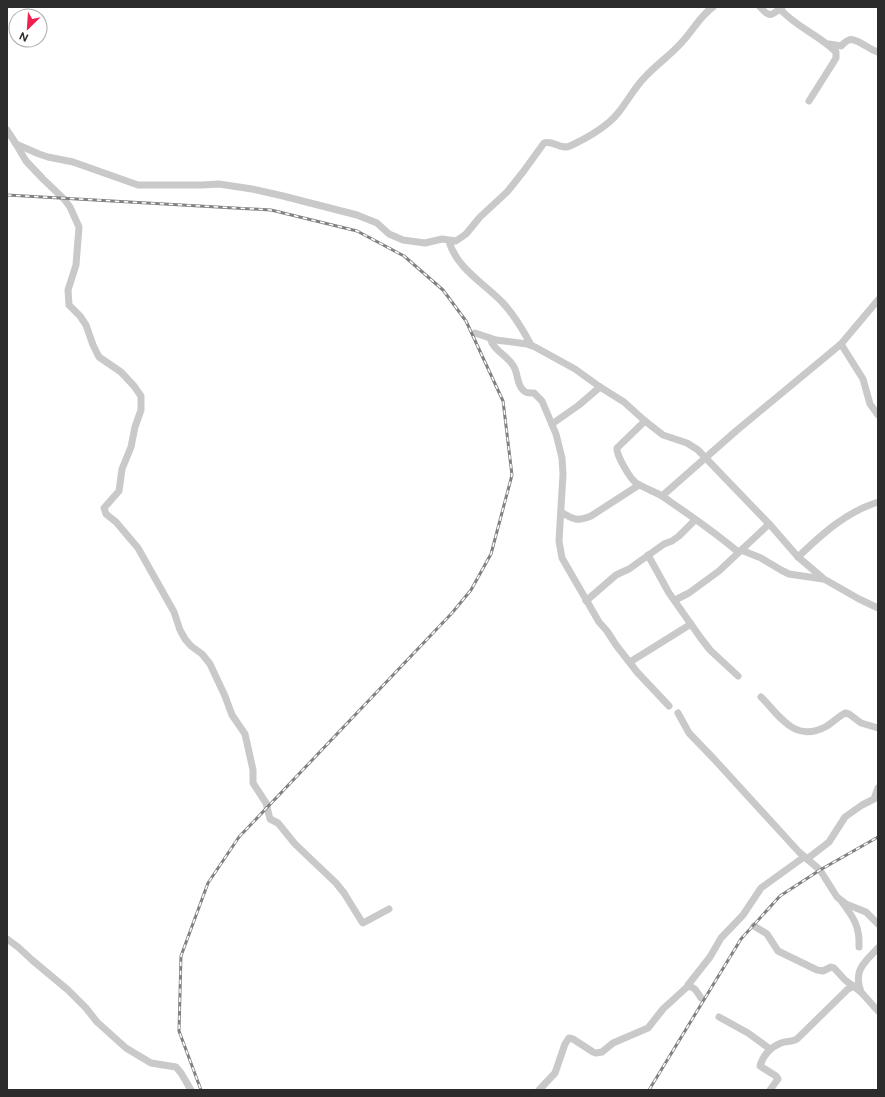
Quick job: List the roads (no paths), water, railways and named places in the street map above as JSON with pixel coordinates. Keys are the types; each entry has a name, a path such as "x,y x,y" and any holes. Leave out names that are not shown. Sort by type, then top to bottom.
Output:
{"street":[{"path":"16,144 48,157 73,162 138,185 219,184 257,190 357,215 377,223 389,234 402,240 425,243 442,238 449,241 456,241 466,234 506,192 546,142 562,147 568,147 606,125 617,114 635,88 679,45 700,18 713,7"},
{"path":"760,7 770,16 781,8 796,24 828,44 836,52 836,58 808,101"},
{"path":"828,44 841,46 848,40 854,39 878,52"},
{"path":"7,130 22,156 30,166 70,206 79,227 77,259 68,292 69,305 80,316 86,325 99,357 124,375 141,396 141,410 135,426 131,447 122,469 120,491 104,508 104,511 116,522 138,548 174,612 180,630 185,639 191,646 202,654 212,668 217,681 226,696 232,715 245,734 253,770 253,783 266,803 270,819 278,823 295,844 336,883 362,922 364,923 390,909"},
{"path":"449,241 451,249 462,263 504,304 514,316 531,345"},
{"path":"662,496 736,431 841,344 878,300"},
{"path":"475,333 490,338 531,345 575,369 624,402 662,435 687,443 698,450 769,524 798,557 824,579 878,608"},
{"path":"490,338 494,347 508,359 514,367 520,387 523,391 527,393 534,393 542,400 559,444 563,465 559,541 562,558 596,617 637,672 669,706"},
{"path":"841,344 863,379 870,404 878,415"},
{"path":"552,424 579,405 600,387"},
{"path":"645,421 617,448 617,455 633,481 662,496 740,551 761,558 789,574 824,579"},
{"path":"561,512 575,519 584,519 639,485"},
{"path":"798,557 826,531 839,522 865,506 878,502"},
{"path":"586,601 616,575 629,569 664,544 679,536 695,520"},
{"path":"675,600 689,593 719,571 769,524"},
{"path":"648,555 669,593 710,650 738,676"},
{"path":"681,631 684,624 684,614"},
{"path":"630,662 691,624"},
{"path":"761,697 787,725 798,731 811,732 819,729 845,713 850,714 861,723 878,728"},
{"path":"678,713 689,733 806,858 820,870 856,924 859,936 859,947"},
{"path":"688,985 711,955 721,938 743,915 761,888 829,842 845,817 862,805 874,799 878,788"},
{"path":"841,901 866,912 878,924"},
{"path":"754,926 767,934 778,951 817,970 832,967 844,980 861,992 878,1011"},
{"path":"7,939 18,946 32,960 68,990 86,1008 97,1022 126,1048 151,1063 176,1067 191,1090"},
{"path":"861,992 858,982 859,971 863,964 878,948"},
{"path":"770,1090 778,1078 760,1066 770,1049 782,1043 793,1042 797,1039 848,989 854,986"},
{"path":"539,1090 555,1073 565,1044 569,1038 596,1054 602,1052 613,1043 650,1026 663,1008 687,987 694,988 701,998"},
{"path":"718,1017 748,1033 770,1049"}],"railway":[{"path":"7,195 271,210 357,231 404,256 443,290 466,321 503,401 512,475 491,554 471,590 452,613 239,837 208,883 181,956 179,1031 201,1090"},
{"path":"649,1090 741,939 780,896 820,870 878,837"}]}
